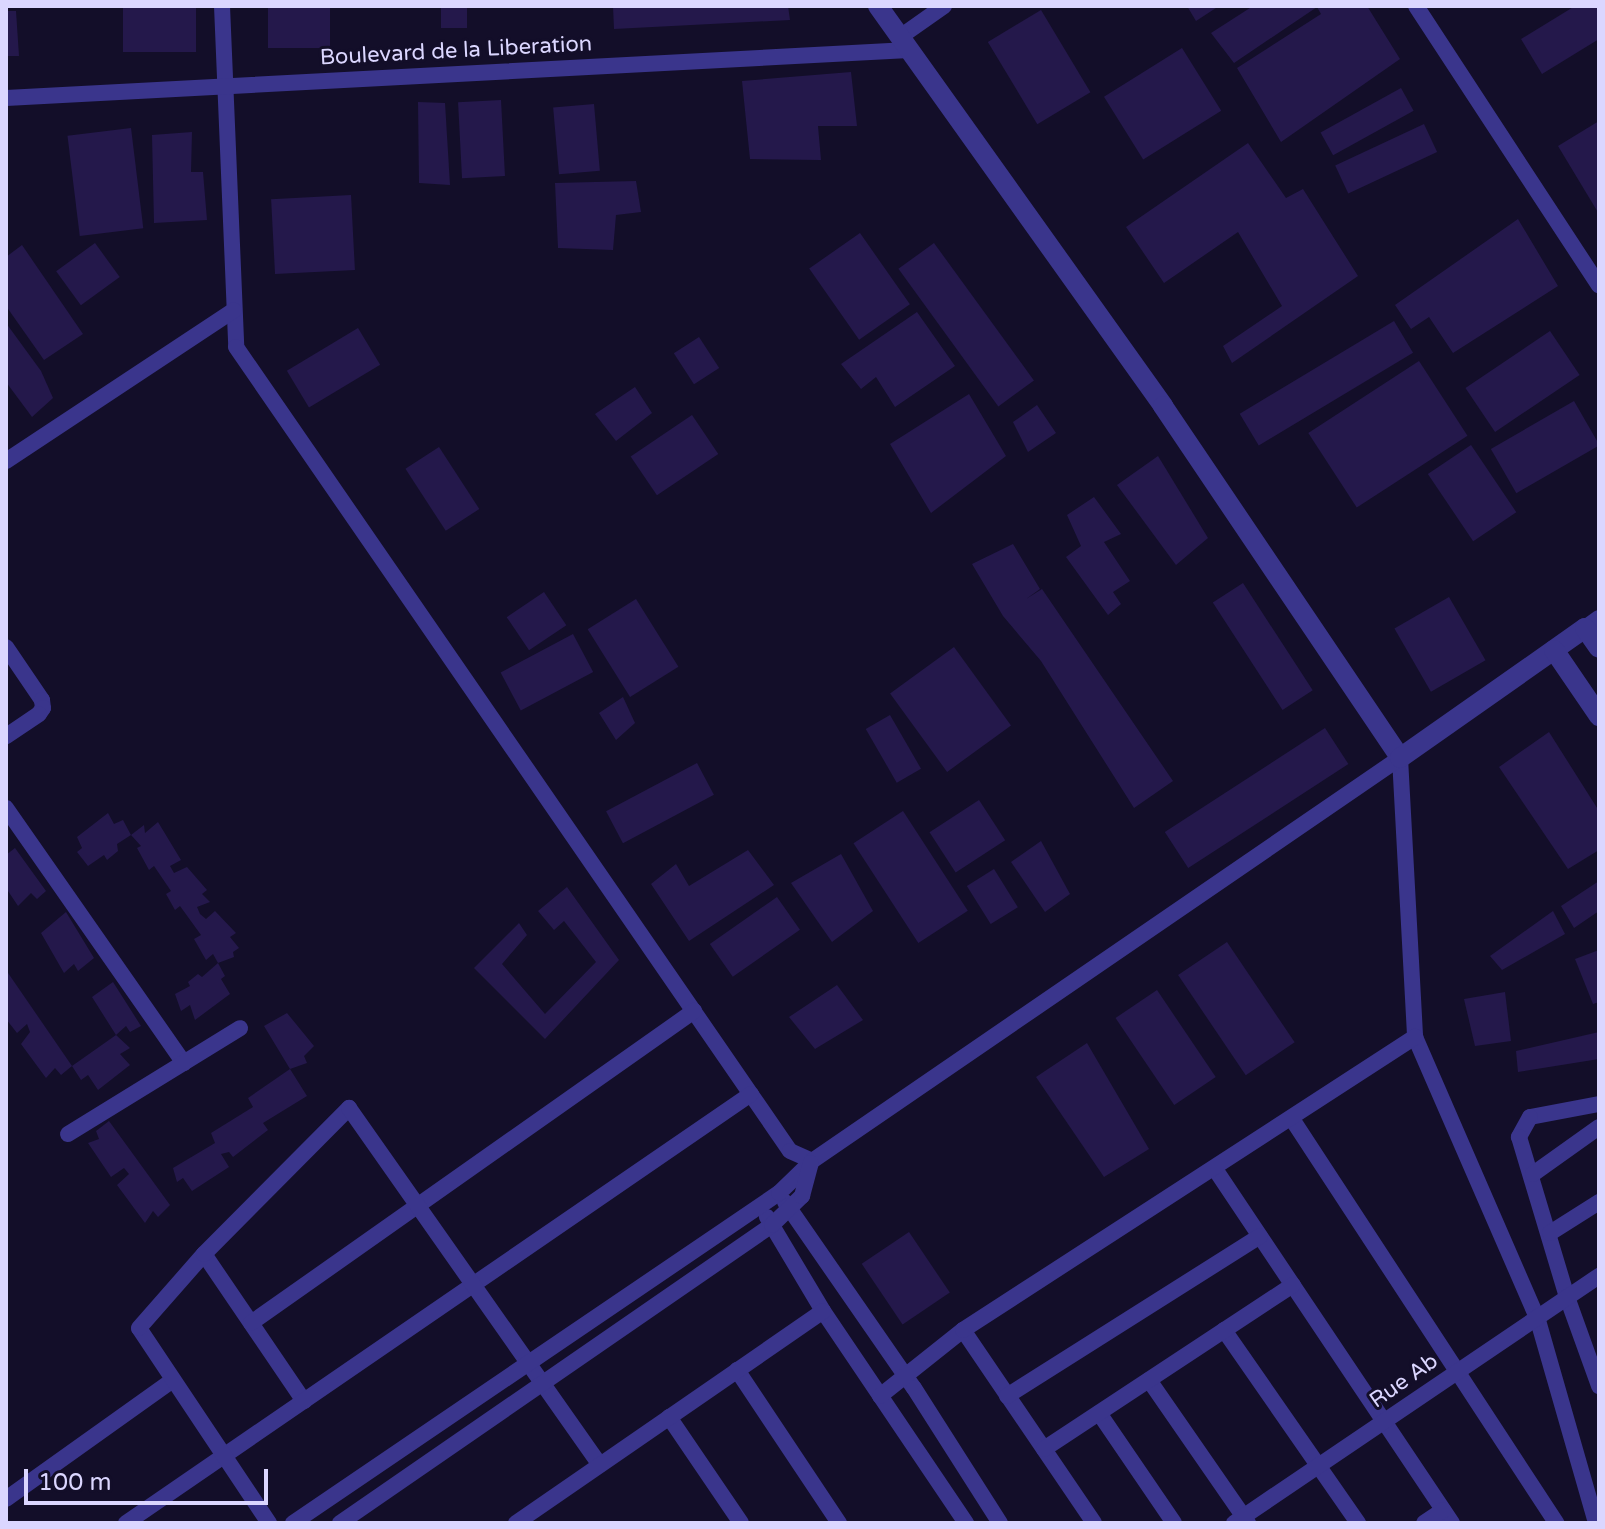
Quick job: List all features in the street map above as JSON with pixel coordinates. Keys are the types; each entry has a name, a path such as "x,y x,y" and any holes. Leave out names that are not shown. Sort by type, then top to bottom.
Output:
{"street":[{"path":"222,6 236,347 790,1151 812,1161"},
{"path":"878,6 1163,406 1400,758 1415,1037 1537,1317 1596,1523"},
{"path":"904,44 944,6"},
{"path":"1416,6 1599,286"},
{"name":"Boulevard de la Liberation","path":"6,98 904,44"},
{"path":"6,461 234,310"},
{"path":"293,1523 779,1193 812,1161 1592,623 1599,648"},
{"path":"6,647 42,700 43,708 6,736"},
{"path":"1554,650 1599,716"},
{"path":"6,808 184,1063"},
{"path":"251,1323 694,1011"},
{"path":"68,1134 240,1028"},
{"path":"880,1396 963,1330 1415,1037"},
{"path":"126,1523 751,1094"},
{"path":"1599,1104 1530,1117 1519,1137 1533,1174 1567,1297 1594,1350 1599,1386"},
{"path":"269,1523 139,1328 204,1254 349,1108 600,1465"},
{"path":"1292,1119 1556,1523"},
{"path":"1533,1174 1599,1127"},
{"path":"340,1523 772,1225 791,1210 802,1196 812,1161"},
{"path":"1215,1169 1447,1517 1424,1523"},
{"path":"779,1193 904,1375 1000,1523"},
{"path":"1550,1233 1599,1202"},
{"path":"760,1206 823,1311 966,1523"},
{"path":"1007,1396 1260,1236"},
{"path":"204,1254 304,1401"},
{"name":"Rue Ab","path":"1242,1521 1457,1370 1599,1276"},
{"path":"1044,1449 1293,1285"},
{"path":"516,1523 823,1311"},
{"path":"963,1330 1094,1523"},
{"path":"1224,1330 1358,1523"},
{"path":"737,1370 839,1523"},
{"path":"6,1499 173,1380"},
{"path":"1149,1380 1242,1521"},
{"path":"1099,1413 1174,1523"},
{"path":"669,1417 741,1523"}],"building":[{"path":"123,6 196,6 196,52 123,52"},
{"path":"268,6 330,6 330,48 268,48"},
{"path":"441,6 467,6 467,28 441,28"},
{"path":"613,6 788,6 790,20 614,29"},
{"path":"1187,6 1219,6 1196,21"},
{"path":"1253,6 1367,6 1400,59 1281,142 1237,68 1321,14 1317,7 1234,63 1211,33"},
{"path":"1575,6 1599,6 1599,39 1542,74 1521,39"},
{"path":"1041,10 1090,92 1037,124 988,42"},
{"path":"6,11 16,11 19,56 6,56"},
{"path":"1182,48 1221,111 1143,160 1104,97"},
{"path":"851,72 857,126 818,126 821,160 750,159 742,81"},
{"path":"1401,88 1414,111 1333,155 1321,133"},
{"path":"501,100 505,176 462,178 458,102"},
{"path":"418,102 445,103 450,185 419,183"},
{"path":"594,104 600,171 559,174 553,108"},
{"path":"1599,121 1599,214 1558,146"},
{"path":"1424,124 1437,152 1348,194 1335,165"},
{"path":"131,128 143,228 80,236 67,136"},
{"path":"192,132 191,172 203,172 207,220 154,223 152,135"},
{"path":"1248,143 1286,198 1303,189 1358,276 1232,363 1223,346 1282,306 1238,232 1164,283 1126,227"},
{"path":"636,181 641,212 616,215 613,250 558,248 555,183"},
{"path":"351,195 355,270 275,274 271,199"},
{"path":"1518,219 1558,286 1453,353 1429,317 1411,329 1395,305"},
{"path":"860,233 910,304 859,340 809,269"},
{"path":"95,243 120,277 81,305 56,271"},
{"path":"934,243 1034,381 998,406 898,269"},
{"path":"22,245 83,334 44,360 6,306 6,257"},
{"path":"917,312 955,366 895,407 876,377 861,389 841,364"},
{"path":"1394,321 1413,353 1259,445 1240,414"},
{"path":"6,323 41,371 53,398 32,417 6,382"},
{"path":"358,328 380,365 309,408 287,371"},
{"path":"1550,331 1580,375 1495,432 1465,388"},
{"path":"699,337 719,368 694,384 674,353"},
{"path":"1419,361 1467,436 1357,508 1308,433"},
{"path":"635,387 652,413 616,441 595,414"},
{"path":"969,394 1006,456 931,513 890,444"},
{"path":"1574,401 1599,445 1516,493 1491,449"},
{"path":"1037,405 1056,433 1028,452 1013,422"},
{"path":"692,415 718,454 657,495 631,456"},
{"path":"1471,445 1516,512 1473,541 1428,474"},
{"path":"439,447 479,509 446,531 405,469"},
{"path":"1158,456 1208,538 1176,565 1117,485"},
{"path":"1094,497 1121,534 1104,542 1130,581 1113,592 1121,604 1108,615 1066,557 1081,546 1067,515"},
{"path":"1013,544 1040,589 1026,599 1042,589 1173,781 1134,808 1041,661 1003,616 972,564"},
{"path":"1243,583 1313,690 1283,710 1213,603"},
{"path":"544,592 566,625 529,650 507,617"},
{"path":"1449,597 1486,660 1431,692 1394,628"},
{"path":"636,599 678,667 630,697 588,629"},
{"path":"573,634 593,672 521,710 501,672"},
{"path":"954,647 1011,725 947,772 890,693"},
{"path":"623,697 635,723 616,740 599,713"},
{"path":"890,715 921,769 897,783 866,729"},
{"path":"1325,728 1348,764 1188,868 1165,832"},
{"path":"1549,732 1599,811 1599,850 1568,869 1499,767"},
{"path":"697,763 714,795 623,843 606,811"},
{"path":"979,800 1005,840 956,872 930,832"},
{"path":"903,811 968,911 918,943 854,843"},
{"path":"108,813 114,824 123,820 131,835 117,844 118,851 107,860 104,855 88,866 77,852 82,848 77,837"},
{"path":"158,822 181,860 170,866 174,873 187,867 207,890 202,894 210,902 197,907 200,914 206,919 215,911 236,933 230,937 239,948 233,952 234,957 218,963 213,954 206,960 194,939 201,935 180,906 175,910 166,894 171,891 154,866 149,870 137,848 141,846 131,835 144,825 145,833"},
{"path":"1041,841 1070,894 1045,912 1011,862"},
{"path":"15,848 46,891 37,899 31,893 18,906 6,888 6,855"},
{"path":"748,850 774,885 689,941 651,884 676,864 689,886"},
{"path":"841,854 873,911 832,942 791,883"},
{"path":"994,869 1018,907 991,924 967,886"},
{"path":"1599,881 1599,911 1574,928 1561,906"},
{"path":"567,887 619,960 545,1039 474,968 519,923 527,935 502,964 545,1014 596,962 564,921 554,930 538,911"},
{"path":"777,897 800,930 733,977 710,944"},
{"path":"1553,911 1565,934 1502,970 1490,956"},
{"path":"66,912 94,958 78,971 74,964 64,973 41,933"},
{"path":"1227,942 1295,1042 1246,1075 1178,975"},
{"path":"1599,950 1599,1002 1593,1004 1575,959"},
{"path":"218,963 225,976 221,979 230,994 195,1020 190,1005 181,1011 175,994 190,986 188,982 198,974 202,977"},
{"path":"6,970 72,1066 61,1075 55,1068 46,1078 21,1044 30,1032 27,1024 17,1033 6,1019"},
{"path":"113,982 141,1026 130,1032 126,1026 116,1035 92,997"},
{"path":"837,985 863,1020 815,1049 789,1017"},
{"path":"1157,990 1216,1077 1174,1105 1116,1018"},
{"path":"1505,992 1511,1041 1475,1046 1464,999"},
{"path":"287,1013 314,1046 304,1056 307,1063 290,1069 264,1026"},
{"path":"1599,1032 1599,1059 1518,1072 1516,1051"},
{"path":"116,1035 130,1048 120,1054 130,1065 98,1090 88,1075 81,1080 72,1066"},
{"path":"1087,1043 1149,1149 1104,1177 1036,1077"},
{"path":"290,1069 307,1096 263,1123 268,1130 233,1157 229,1152 221,1154 229,1167 192,1191 183,1178 177,1182 173,1168 215,1143 211,1133 253,1107 248,1098"},
{"path":"109,1121 170,1205 158,1217 153,1211 145,1223 117,1185 129,1174 124,1168 111,1177 88,1143 99,1139 96,1131"},
{"path":"909,1232 950,1293 903,1324 862,1264"}]}
